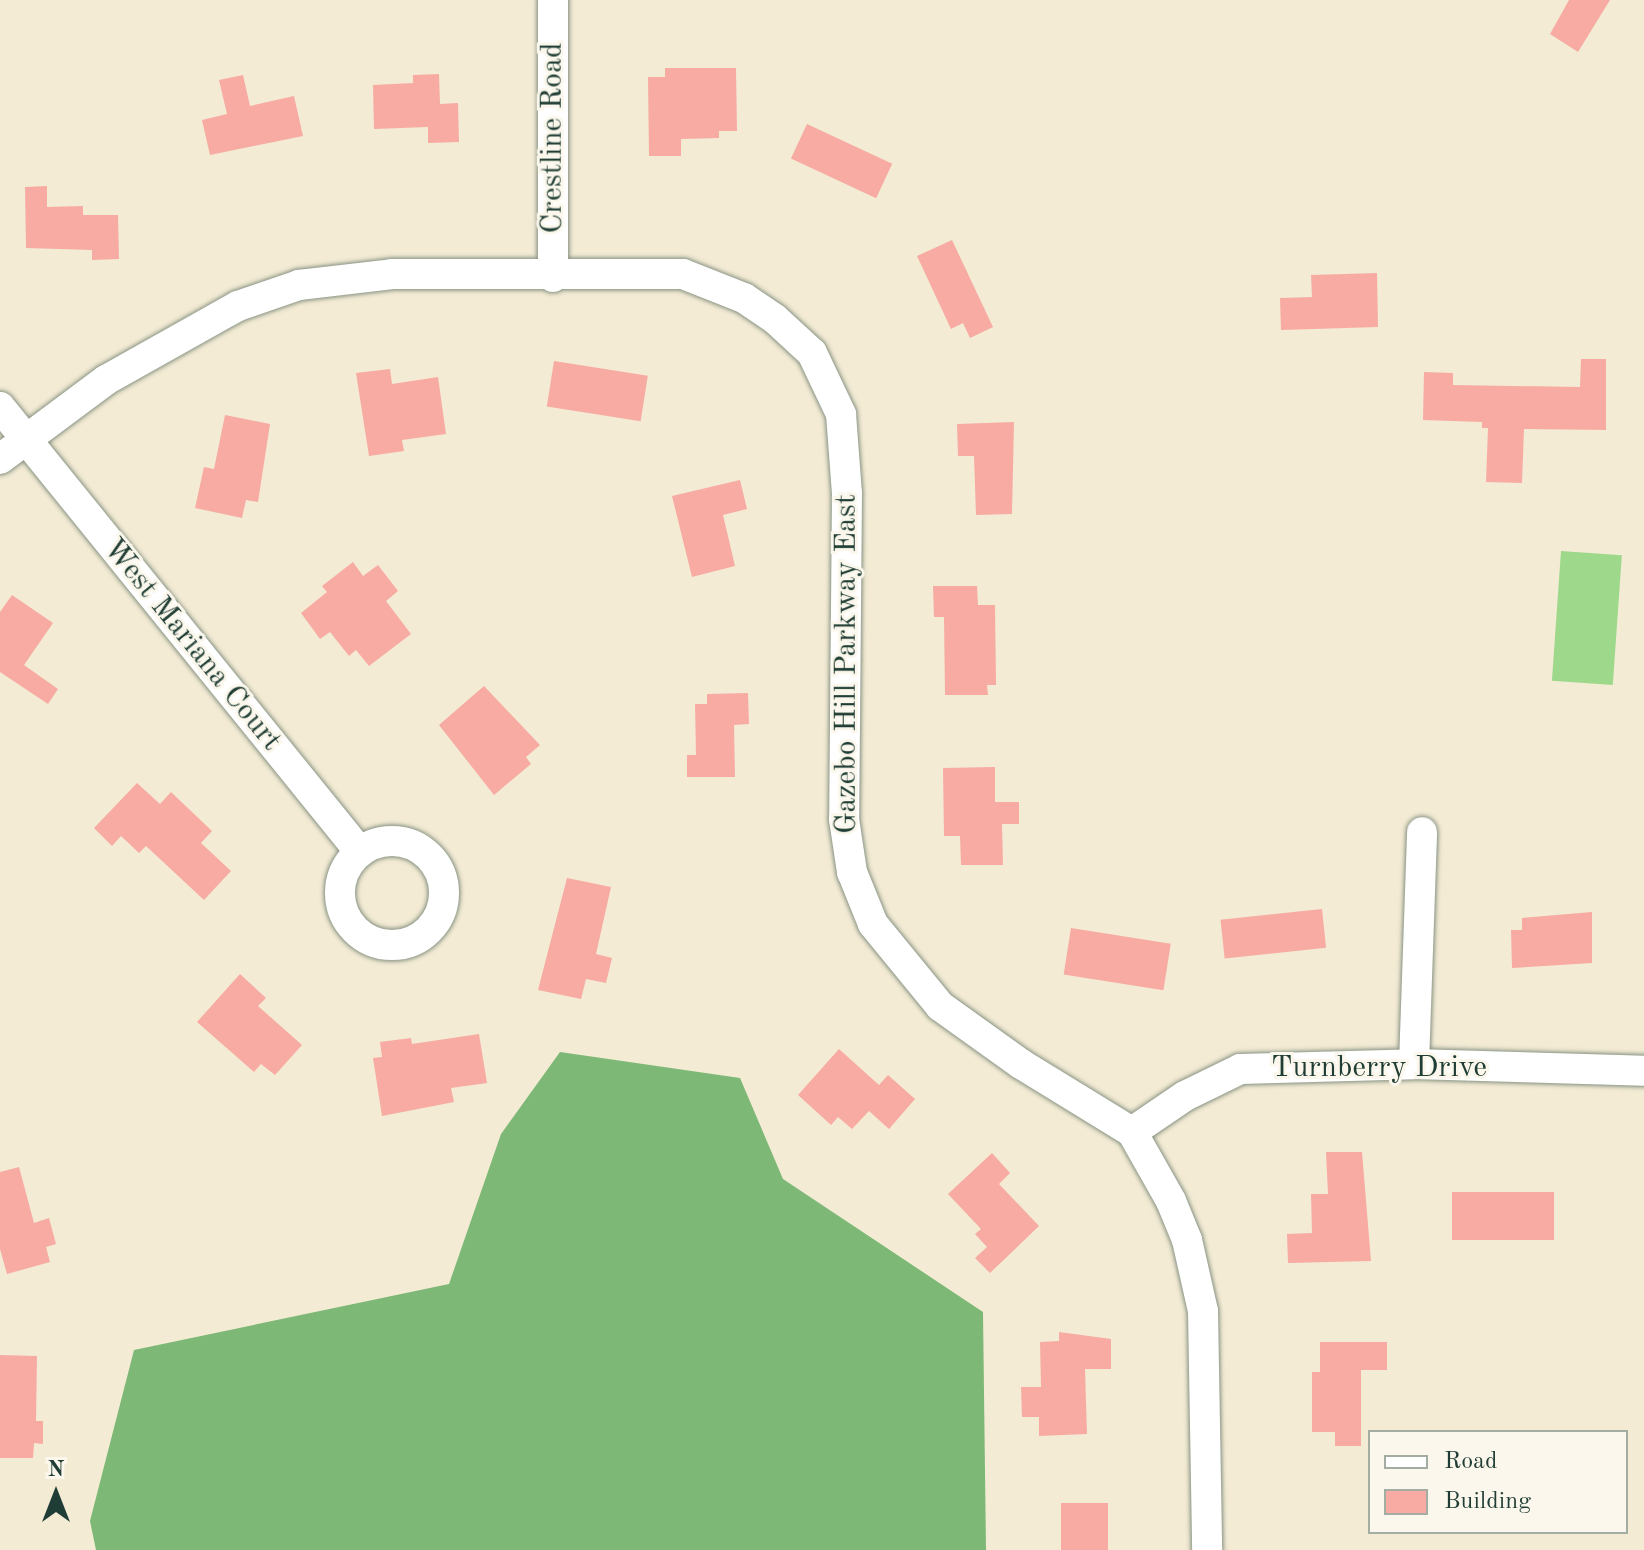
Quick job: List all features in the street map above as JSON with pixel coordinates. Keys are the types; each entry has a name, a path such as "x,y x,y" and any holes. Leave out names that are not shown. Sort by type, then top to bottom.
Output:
{"street":[{"name":"Crestline Road","path":"553,0 553,277"},
{"name":"Gazebo Hill Parkway East","path":"0,459 106,380 238,306 299,285 392,274 553,277 683,274 744,298 812,353 841,414 847,493 844,819 852,872 873,924 940,1006 1021,1064 1132,1132"},
{"name":"West Mariana Court","path":"0,407 360,852"},
{"path":"1414,1064 1422,832"},
{"name":"Turnberry Drive","path":"1132,1132 1185,1096 1240,1069 1414,1064 1644,1071"},
{"path":"1132,1132 1187,1240 1203,1311 1207,1550"}],"green space":[{"path":"1561,551 1622,555 1613,685 1552,681"},
{"path":"560,1052 740,1078 783,1179 983,1312 986,1550 96,1550 90,1521 134,1350 449,1284 501,1134"}],"building":[{"path":"1569,0 1610,0 1578,52 1550,34"},
{"path":"665,68 736,68 737,131 719,131 719,138 681,139 681,156 649,156 648,77 665,77"},
{"path":"439,74 440,104 458,103 459,142 428,143 428,127 374,129 373,85 413,83 413,75"},
{"path":"243,75 250,106 294,96 303,136 210,155 202,120 227,114 219,80"},
{"path":"807,124 892,164 876,198 791,158"},
{"path":"47,186 47,207 83,206 83,215 118,215 119,259 92,260 92,250 26,248 25,187"},
{"path":"952,240 993,327 970,338 963,323 951,329 917,256"},
{"path":"1377,273 1378,327 1281,330 1280,298 1312,297 1311,275"},
{"path":"1581,359 1606,359 1606,430 1524,429 1522,483 1486,482 1488,428 1482,428 1482,422 1423,420 1424,372 1453,373 1453,385 1580,387"},
{"path":"554,361 648,376 641,421 547,406"},
{"path":"390,369 392,384 438,377 446,434 402,440 404,451 369,456 356,373"},
{"path":"225,415 270,424 258,502 246,500 242,518 195,508 204,467 214,469"},
{"path":"1014,422 1012,514 976,515 974,456 958,456 957,424"},
{"path":"740,480 747,509 723,515 735,566 692,577 672,496"},
{"path":"353,562 363,576 378,565 398,591 386,601 411,634 369,666 356,650 349,656 330,632 320,639 301,613 327,592 322,586"},
{"path":"933,586 977,586 978,605 995,605 996,685 987,685 988,695 945,695 944,617 934,617"},
{"path":"12,595 53,623 24,665 58,689 48,704 0,672 0,612"},
{"path":"484,686 540,745 526,757 531,764 494,795 439,725"},
{"path":"748,693 749,724 734,725 735,777 687,777 687,755 696,755 695,704 707,704 707,694"},
{"path":"995,767 995,802 1019,802 1019,824 1002,824 1003,865 961,865 960,836 944,836 943,768"},
{"path":"137,783 160,804 171,792 212,831 201,843 231,871 204,900 146,846 139,853 121,836 112,846 94,828"},
{"path":"567,878 611,887 596,954 612,958 606,983 586,979 581,999 538,990"},
{"path":"1322,909 1326,948 1225,958 1221,920"},
{"path":"1592,912 1592,963 1512,968 1511,930 1522,930 1522,918"},
{"path":"1071,928 1171,944 1163,990 1064,974"},
{"path":"240,974 266,998 258,1006 302,1045 275,1075 261,1064 254,1072 197,1022"},
{"path":"479,1034 487,1083 451,1088 454,1102 382,1116 373,1058 382,1057 380,1042 411,1038 412,1044"},
{"path":"839,1049 879,1085 888,1075 915,1099 889,1129 869,1111 852,1129 838,1117 831,1125 798,1095"},
{"path":"1326,1152 1362,1152 1371,1261 1288,1263 1287,1234 1312,1233 1311,1194 1328,1194"},
{"path":"992,1153 1010,1173 999,1184 1039,1226 990,1273 975,1258 987,1247 975,1234 981,1229 948,1194"},
{"path":"19,1167 34,1223 49,1218 56,1244 46,1247 50,1262 7,1274 0,1249 0,1172"},
{"path":"1452,1192 1554,1192 1554,1240 1452,1240"},
{"path":"1059,1332 1111,1339 1111,1369 1085,1369 1087,1434 1039,1436 1039,1417 1022,1417 1021,1387 1041,1387 1040,1342 1059,1341"},
{"path":"1320,1342 1387,1342 1387,1370 1361,1370 1361,1446 1335,1446 1335,1432 1312,1432 1312,1372 1320,1372"},
{"path":"0,1355 37,1356 36,1421 43,1421 43,1444 34,1443 33,1458 0,1458"},
{"path":"1061,1503 1108,1503 1108,1550 1061,1550"}]}
